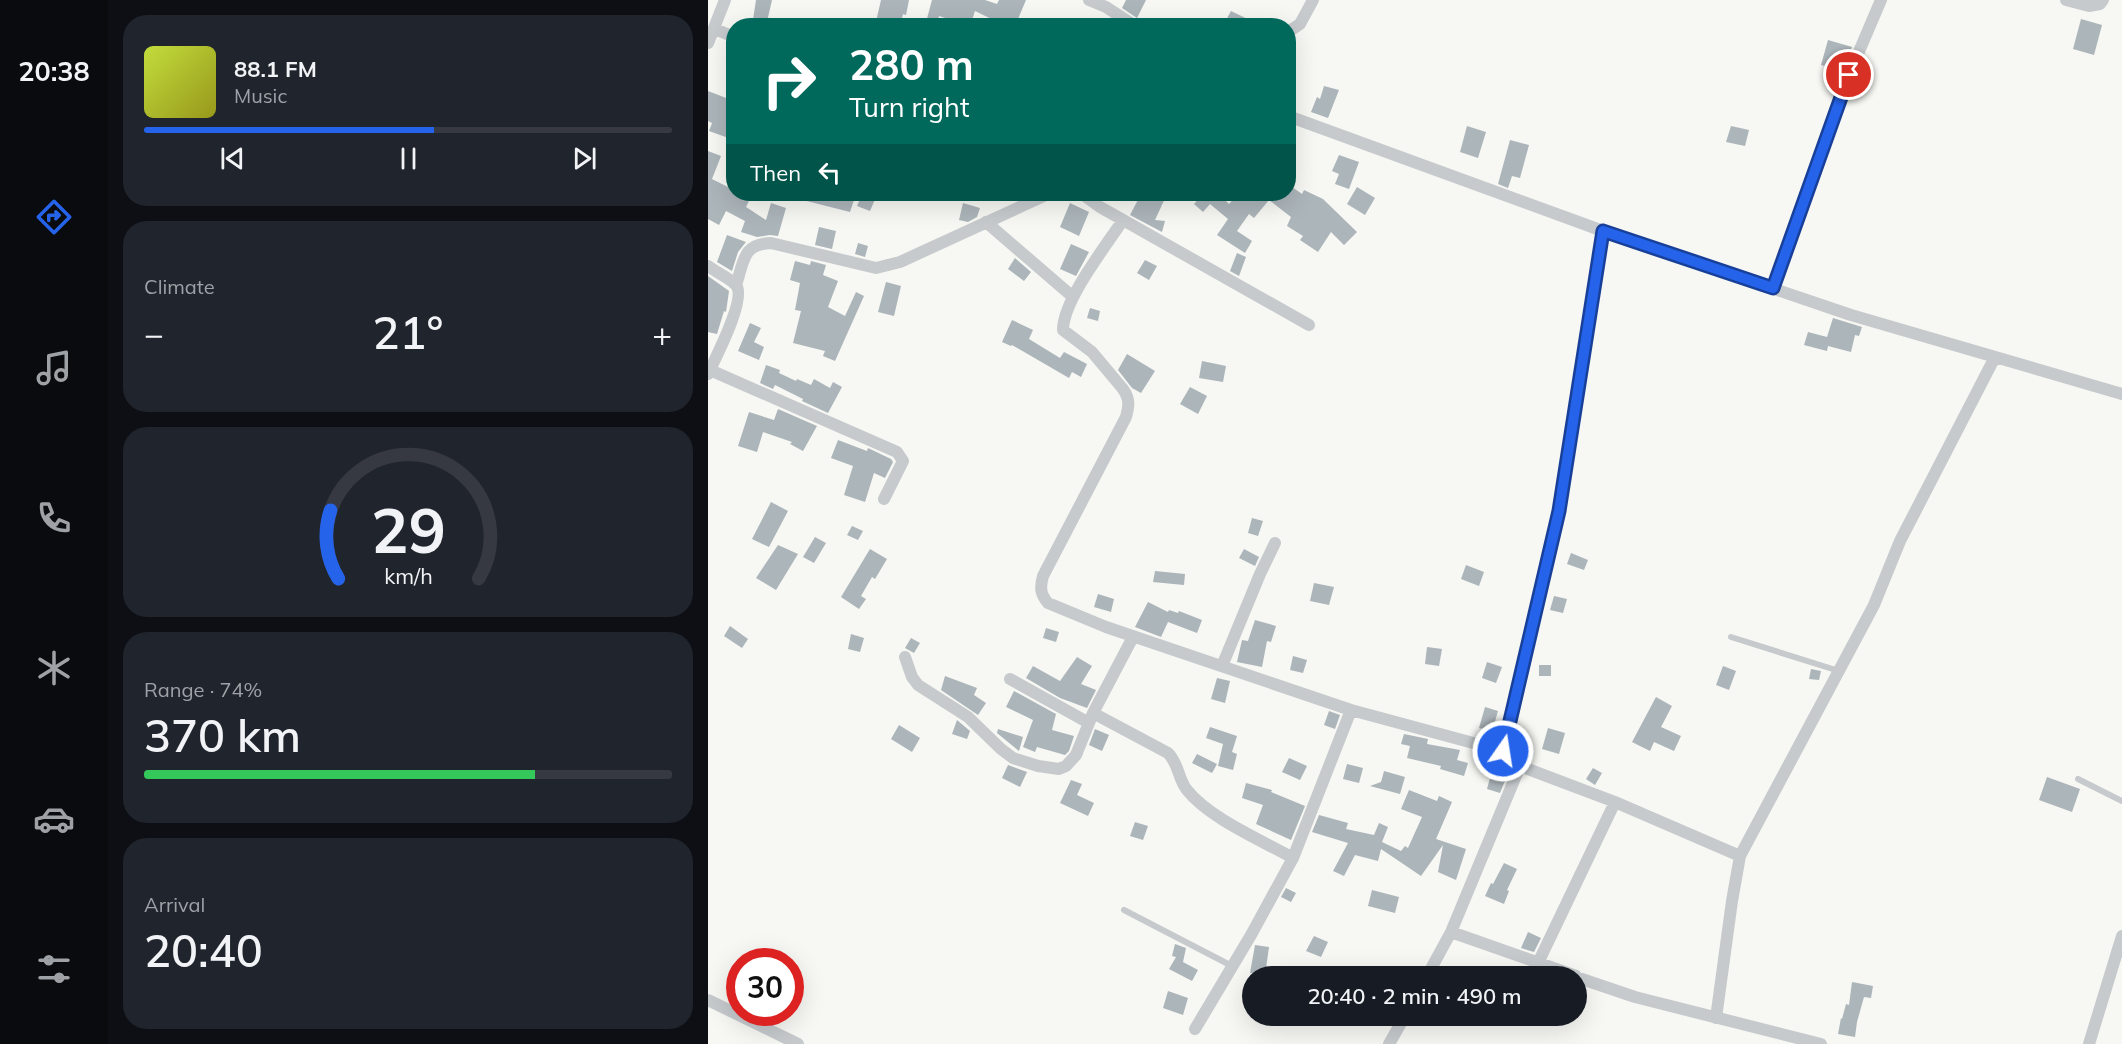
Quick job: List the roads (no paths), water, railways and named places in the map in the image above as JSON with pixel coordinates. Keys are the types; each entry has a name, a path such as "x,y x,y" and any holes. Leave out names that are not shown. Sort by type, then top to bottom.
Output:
{"street":[{"path":"708,43 725,0"},
{"path":"1089,0 1106,7 1123,18"},
{"path":"1296,27 1300,24 1312,0"},
{"path":"1773,288 1849,75 1881,0"},
{"path":"2066,0 2089,6 2100,4 2103,0"},
{"path":"715,29 726,34"},
{"path":"1296,119 1603,231 1851,315 2122,394"},
{"path":"884,499 903,461 897,452 709,372 736,309 739,294 736,285 746,254 757,243 771,243 876,268 900,262 1032,201"},
{"path":"1092,201 1309,325"},
{"path":"1123,220 1073,297 1063,321 1063,330 1092,352 1123,389 1129,405 1126,417 1043,576 1040,586 1041,595 1048,603 1133,637 1351,710 1503,751 1520,766 1615,802 1740,856"},
{"path":"986,222 1073,297"},
{"path":"1503,751 1559,511 1603,231"},
{"path":"708,266 736,285"},
{"path":"1716,1018 1740,856 1874,605 1900,541 1995,357"},
{"path":"1222,666 1275,543"},
{"path":"905,657 912,677 918,685 968,717 1001,749 1024,763 1059,769 1066,766 1076,755 1091,718 1133,637"},
{"path":"1010,679 1168,753 1175,760 1188,792 1214,814 1293,858"},
{"path":"1195,1029 1293,858 1351,710"},
{"path":"1433,966 1452,932 1520,766"},
{"path":"1539,963 1615,802"},
{"path":"1452,932 1547,966"},
{"path":"2089,1044 2122,936"},
{"path":"1587,981 1635,997 1821,1044"},
{"path":"708,1000 798,1044"},
{"path":"1389,1044 1399,1026"}],"lane":[{"path":"1731,637 1839,671"},
{"path":"2078,779 2122,801"},
{"path":"1124,910 1233,966"}]}
